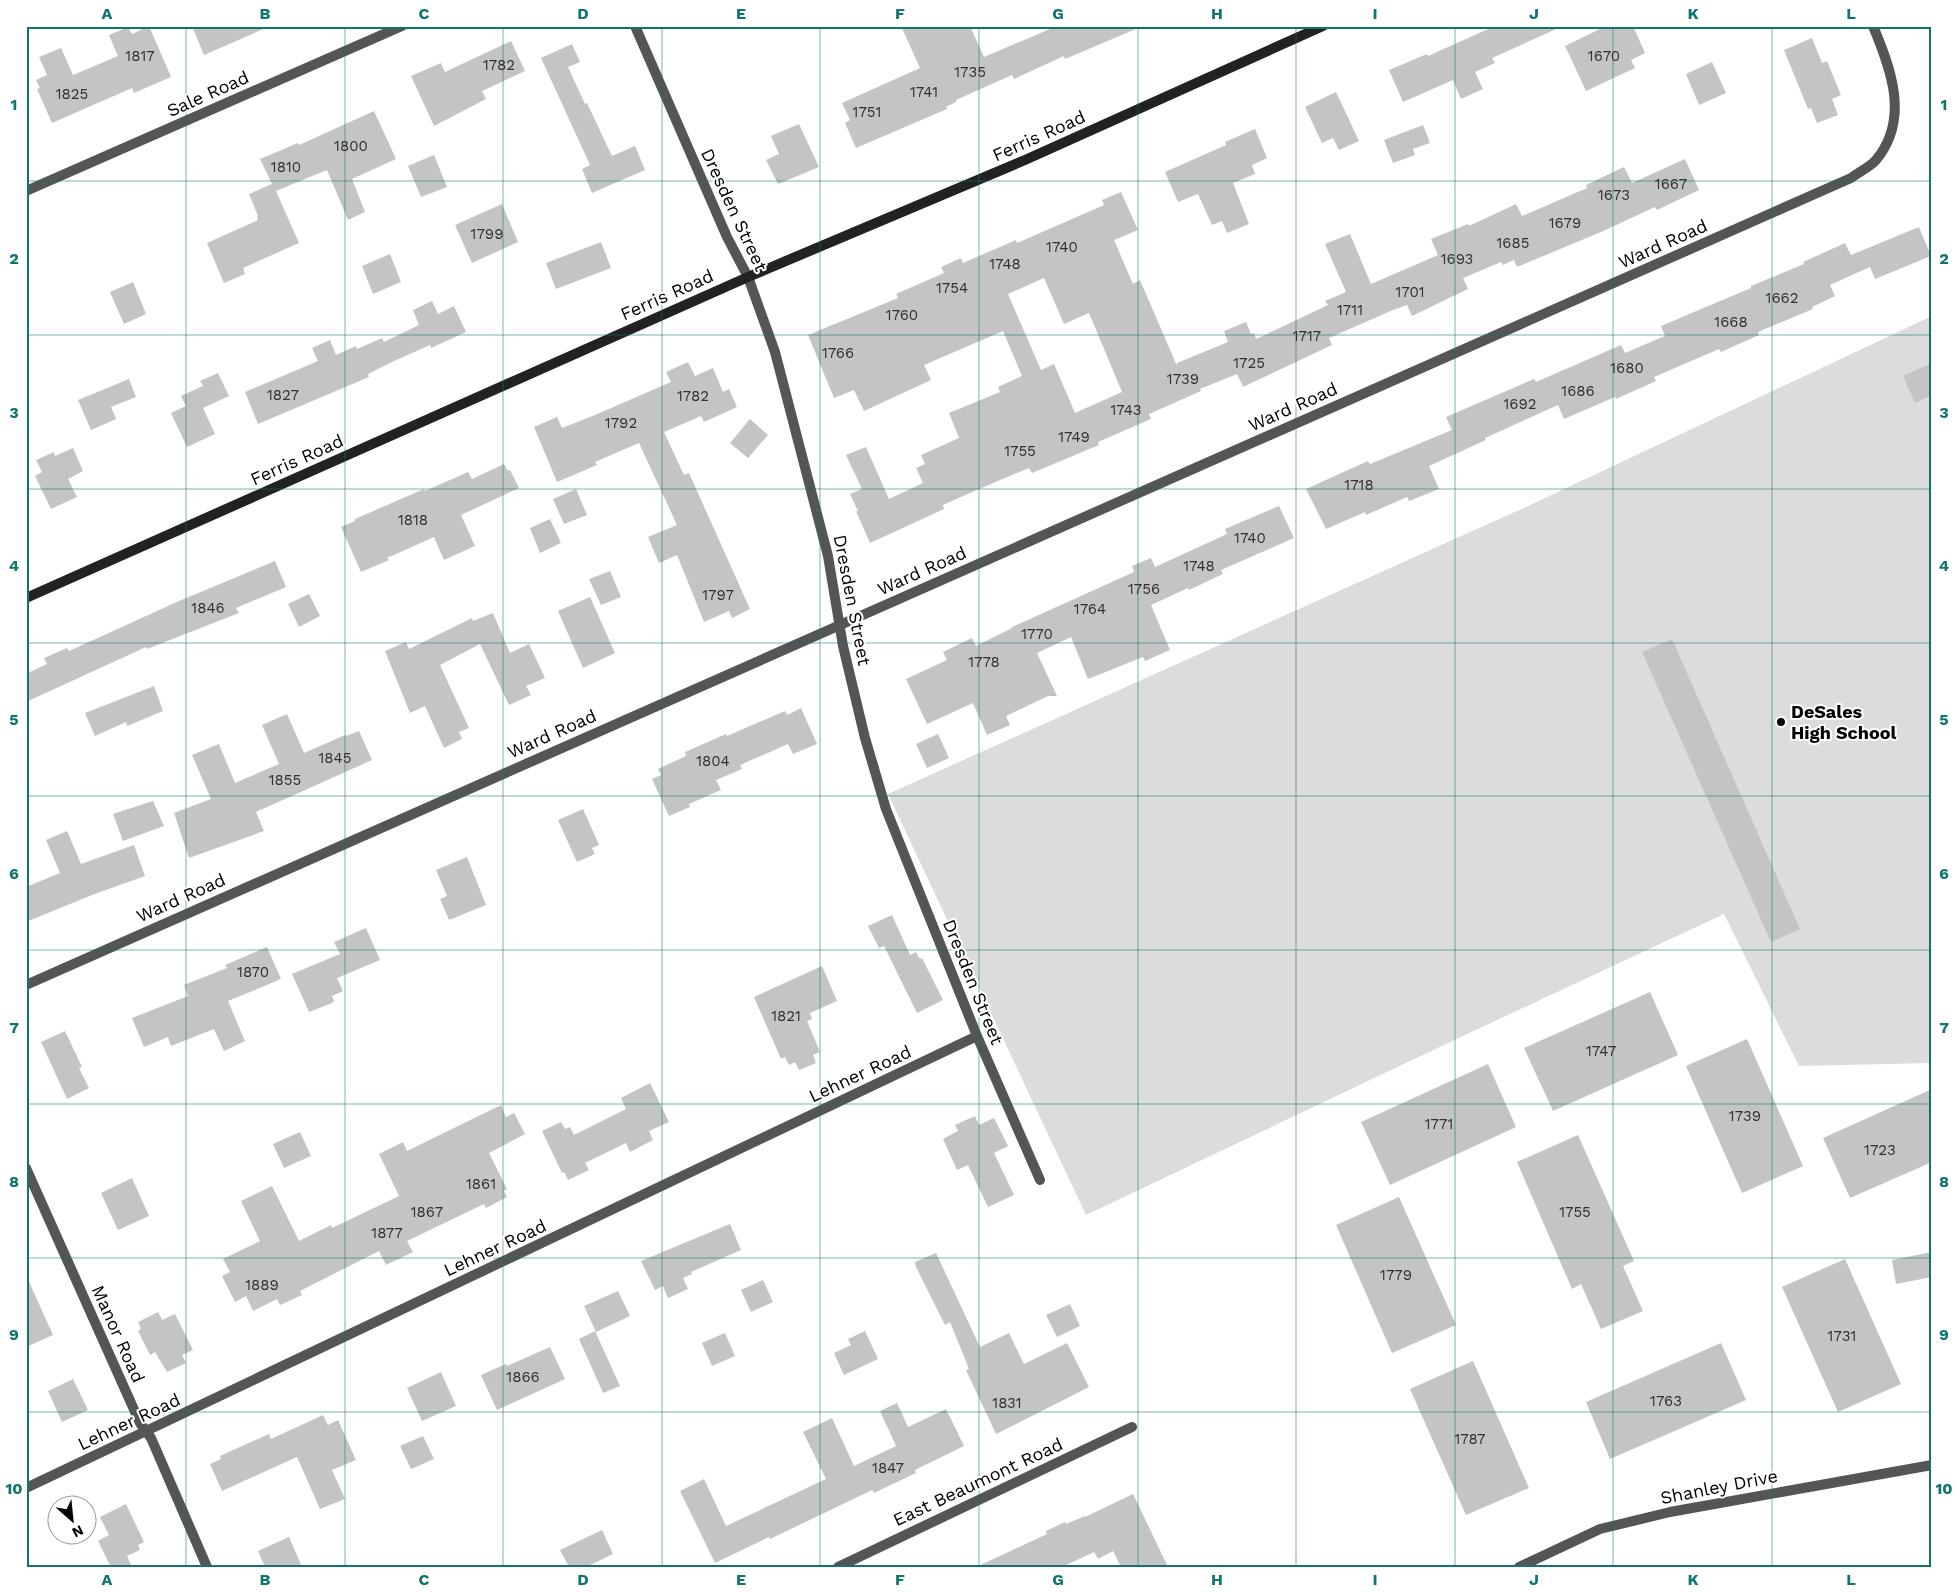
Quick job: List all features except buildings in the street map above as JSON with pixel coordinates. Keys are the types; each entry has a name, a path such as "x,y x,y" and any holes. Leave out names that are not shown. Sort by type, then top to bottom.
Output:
{"main road":[{"name":"Ferris Road","path":"26,598 748,277 1016,164 1323,26"}],"street":[{"name":"Sale Road","path":"26,191 402,26"},
{"name":"Dresden Street","path":"635,26 727,237 748,277 775,352 828,556 843,646 865,738 886,809 977,1036 1040,1180"},
{"name":"Ward Road","path":"26,985 1851,178 1875,161 1891,137 1896,102 1884,53 1873,26"},
{"name":"Lehner Road","path":"26,1488 977,1036"},
{"name":"Manor Road","path":"26,1168 136,1414 159,1456 207,1567"},
{"name":"East Beaumont Road","path":"838,1567 1132,1427"},
{"name":"Shanley Drive","path":"1519,1567 1600,1529 1670,1512 1932,1465"}],"shaded area":[{"path":"1932,316 1932,1063 1799,1066 1724,914 1086,1215 888,794 1528,506"}],"place":[{"name":"DeSales High School","path":"1781,722"}]}
